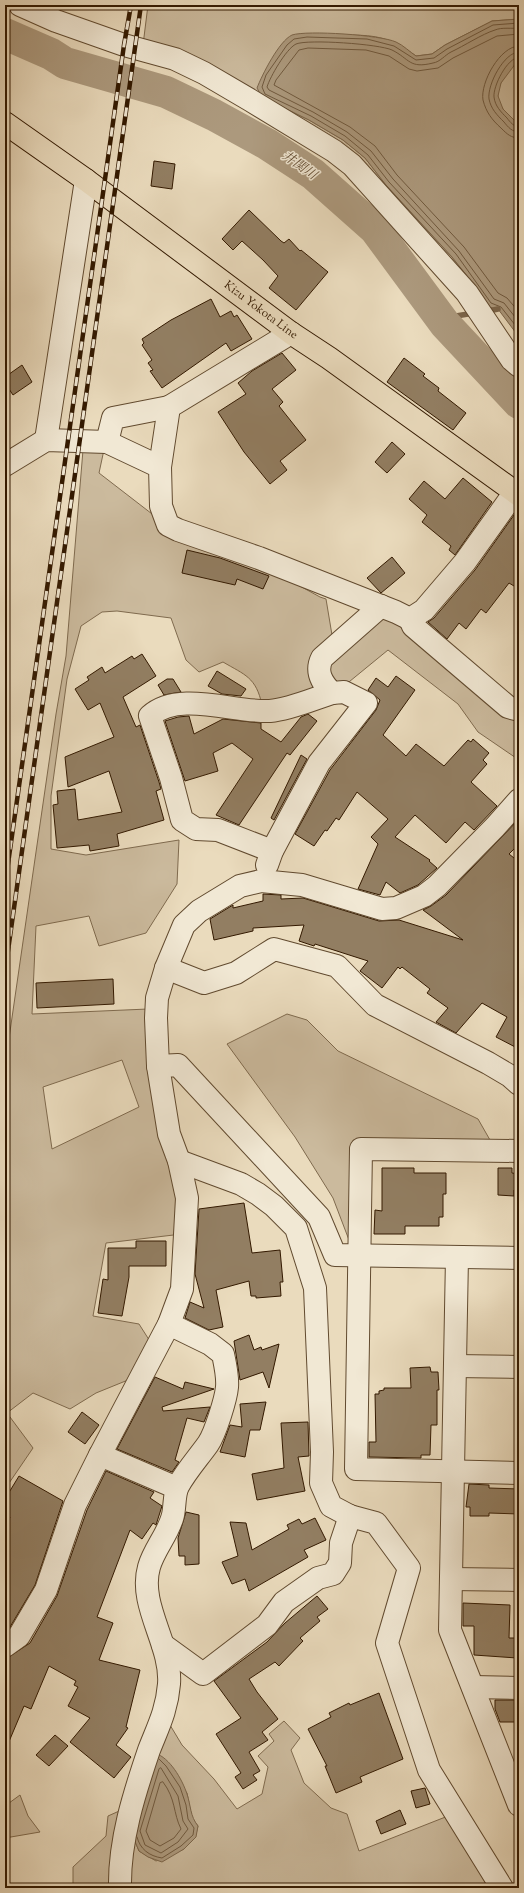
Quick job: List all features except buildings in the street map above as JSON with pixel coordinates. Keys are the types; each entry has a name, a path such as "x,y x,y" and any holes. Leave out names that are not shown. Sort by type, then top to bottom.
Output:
{"main road":[{"name":"Kizu Yokota Line","path":"5,123 86,180 291,333 329,358 517,493"}],"street":[{"path":"20,5 56,21 124,45 175,59 244,96 334,151 352,165 482,313 512,360 519,366"},
{"path":"46,440 86,180"},
{"path":"107,442 113,418 169,408 291,333"},
{"path":"169,408 160,467 161,506 168,525 178,530 259,558 410,619 413,626 508,707 519,710"},
{"path":"5,465 46,440 107,442 160,467"},
{"path":"410,619 424,610 465,562 517,493"},
{"path":"332,693 324,686 319,674 318,665 322,658 381,606"},
{"path":"261,881 272,851 319,763 366,703 344,692 332,693 270,711 194,703 158,708 150,716 171,778 182,820 196,829 218,830 272,851"},
{"path":"5,1646 19,1636 46,1590 76,1505 100,1455 170,1324 182,1289 187,1198 179,1161 168,1134 158,1066 156,998 166,968 184,925 194,915 240,886 261,881 302,885 382,909 396,908 424,896 437,886 495,827 519,800"},
{"path":"166,968 204,983 236,973 274,949 337,966 375,1005 488,1063 510,1076 519,1084"},
{"path":"158,1066 178,1065 319,1217 335,1255 519,1258"},
{"path":"519,1151 361,1149 356,1470 519,1473"},
{"path":"179,1161 241,1184 274,1206 296,1228 315,1288 322,1452 321,1483 331,1506 350,1516 376,1523 409,1568 387,1643 429,1770 502,1888"},
{"path":"457,1257 450,1630 518,1799"},
{"path":"120,1888 119,1869 125,1830 149,1750 166,1706 170,1672 148,1598 146,1581 149,1566 173,1517 177,1488 192,1463 209,1442 223,1403 227,1386 223,1354 210,1344 170,1324"},
{"path":"455,1366 519,1367"},
{"path":"100,1455 177,1488"},
{"path":"163,1645 203,1674 267,1625 284,1602 318,1578 333,1574 340,1563 341,1543 350,1516"},
{"path":"451,1579 519,1580"},
{"path":"472,1687 519,1688"}],"shaded area":[{"path":"148,5 519,5 519,19 492,21 445,45 432,54 416,56 391,41 376,37 347,35 273,103 309,120 343,140 365,158 386,185 452,257 479,291 371,180 143,45"},
{"path":"519,59 519,125 503,109 499,102 498,96 501,82 509,69"},
{"path":"105,445 99,473 156,517 267,568 326,599 332,635 316,689 262,705 260,696 253,683 238,670 223,662 199,672 186,660 171,618 117,611 102,612 81,626 67,679 51,796 51,849 86,855 179,840 177,884 146,933 99,946 89,916 36,926 32,1014 148,1009 182,1198 182,1234 106,1243 93,1316 139,1324 153,1346 128,1380 96,1393 70,1409 33,1393 7,1413 33,1448 5,1489 5,1066 56,714 66,656 83,450","holes":["122,1060 139,1107 52,1149 43,1087"]},
{"path":"384,613 519,716 519,760 478,732 458,704 388,650 344,686 329,678 324,665"},
{"path":"287,1014 307,1020 338,1051 478,1119 490,1140 353,1140 351,1238 349,1240 333,1198 295,1137 227,1044"},
{"path":"167,1720 182,1745 214,1779 237,1809 262,1794 268,1767 258,1756 274,1741 269,1734 284,1721 300,1738 291,1750 304,1783 331,1808 347,1814 359,1851 448,1816 494,1888 125,1888 131,1832 139,1851 156,1861 184,1849 195,1838 198,1826 192,1818 187,1793 155,1753"},
{"path":"20,1795 28,1816 40,1832 5,1838 5,1806"},
{"path":"126,1808 114,1888 73,1888 73,1867 106,1836 108,1816"}],"water":[{"path":"519,19 519,59 501,83 498,96 503,109 519,125 519,337 498,309 488,307 479,291 452,257 386,185 365,158 343,140 309,120 262,97 257,88 277,51 287,38 292,35 328,33 388,39 396,42 416,56 432,54 445,45 492,21"},
{"path":"155,1753 166,1759 179,1776 187,1794 193,1818 198,1826 196,1837 184,1849 162,1862 148,1857 139,1851 131,1832"}],"waterway":[{"name":"井関川","path":"5,34 51,54 65,63 166,92 214,115 267,144 313,174 375,229 445,324 519,403"},
{"path":"484,312 498,309"},
{"path":"445,324 456,316 474,313"}],"railway":[{"path":"5,885 124,45 131,5"},
{"path":"5,972 141,5"}]}
